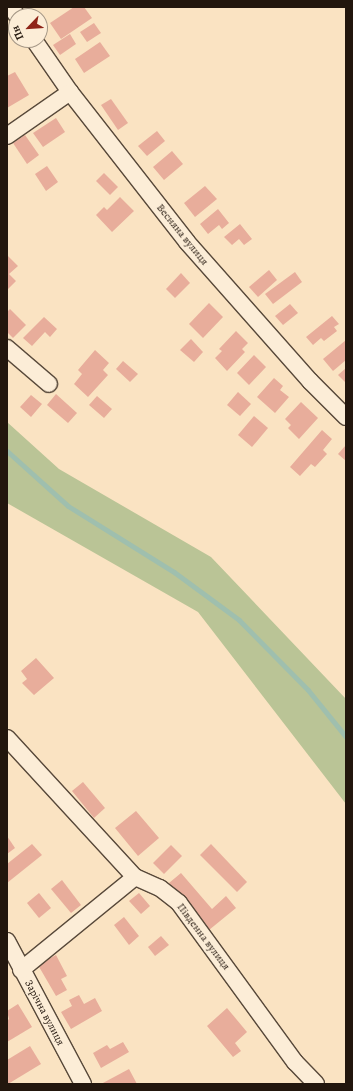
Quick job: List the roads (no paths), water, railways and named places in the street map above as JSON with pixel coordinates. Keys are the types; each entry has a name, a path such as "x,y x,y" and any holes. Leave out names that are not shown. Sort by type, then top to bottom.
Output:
{"street":[{"name":"Весняна вулиця","path":"40,48 70,92 187,242 310,381 346,417"},
{"path":"7,136 70,92"},
{"path":"7,348 49,384"},
{"name":"Південна вулиця","path":"7,738 135,878 160,888 179,904 295,1062 316,1084"},
{"path":"21,970 135,878"},
{"name":"Зарічна вулиця","path":"7,941 21,970 83,1084"}],"waterway":[{"path":"7,451 68,506 174,572 239,620 308,690 346,737"}]}
